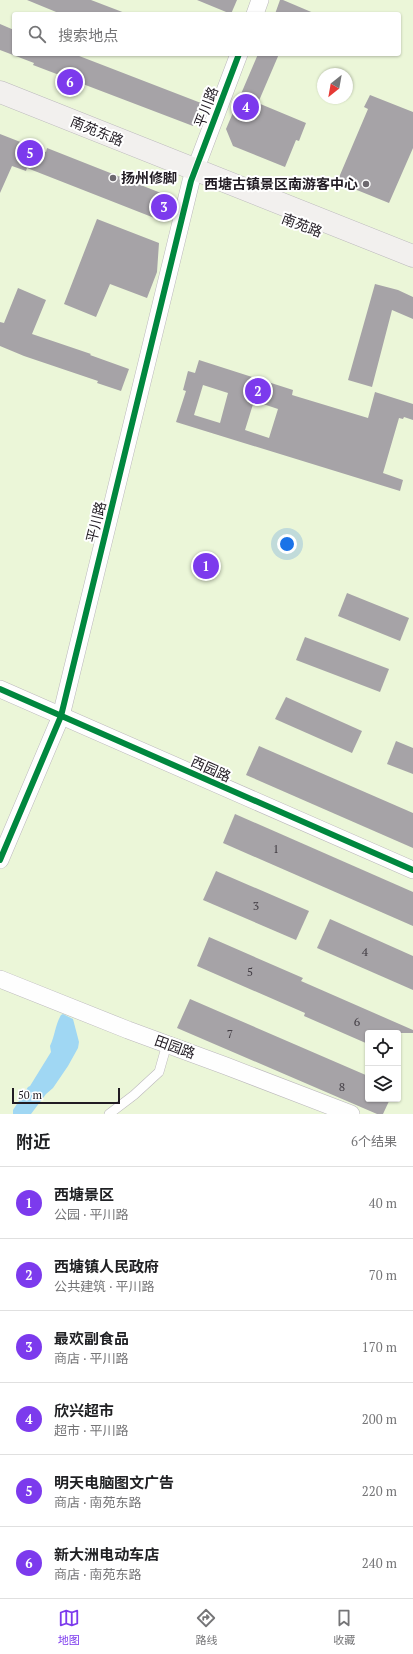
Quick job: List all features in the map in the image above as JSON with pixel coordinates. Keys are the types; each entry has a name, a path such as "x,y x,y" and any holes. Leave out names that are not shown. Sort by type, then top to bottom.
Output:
{"main road":[{"name":"南苑东路","path":"0,92 193,175"},
{"name":"南苑东路","path":"0,106 193,175"},
{"name":"南苑路","path":"193,175 413,256"},
{"name":"南苑路","path":"193,175 413,268"}],"street":[{"path":"256,12 260,0"},
{"name":"平川路","path":"0,860 61,716 193,175 238,56"},
{"name":"西园路","path":"0,689 413,870"},
{"name":"田园路","path":"0,979 63,1005 351,1114"}],"lane":[{"path":"109,1114 134,1095 159,1072 167,1044"}],"green space":[{"path":"0,0 413,0 413,1114 0,1114"}],"water":[{"path":"63,1014 73,1019 79,1042 78,1048 53,1088 46,1094 31,1114 13,1114 13,1110 51,1052 50,1046 56,1027 61,1015"}],"building":[{"path":"27,0 91,0 122,12 56,12"},
{"path":"197,0 237,0 232,12 226,12"},
{"path":"280,0 283,0 311,12 276,12"},
{"path":"0,24 12,29 12,55 0,50"},
{"path":"16,56 79,56 201,103 193,126 33,65 34,63"},
{"path":"257,56 278,56 258,103 306,123 299,141 296,140 285,167 233,146 226,129"},
{"path":"370,95 413,112 413,148 389,203 337,182 368,109 364,107"},
{"path":"0,134 46,152 47,148 166,195 157,219 27,168 26,171 12,166 0,193"},
{"path":"97,219 159,243 157,272 147,298 110,284 96,317 64,304"},
{"path":"375,284 398,290 413,297 413,319 392,310 372,387 348,380"},
{"path":"18,288 46,300 32,334 91,354 90,355 129,369 121,391 97,383 98,381 24,356 0,346 0,322 4,323"},
{"path":"199,360 293,390 292,395 368,418 375,392 413,404 413,420 404,417 403,419 399,418 383,473 403,480 400,491 176,422 186,391 183,390 188,371 195,373","holes":["203,385 228,393 220,423 194,415","254,401 278,409 269,438 245,430"]},
{"path":"347,593 409,618 400,641 338,616"},
{"path":"305,637 389,669 380,692 296,660"},
{"path":"286,697 362,731 352,753 275,719"},
{"path":"396,741 413,748 413,774 387,764"},
{"path":"259,746 413,813 413,848 246,775"},
{"path":"235,814 413,892 413,926 223,843"},
{"path":"216,871 309,911 296,940 203,900"},
{"path":"330,919 413,956 413,990 317,948"},
{"path":"209,937 303,978 301,981 413,1030 413,1033 401,1033 401,1030 365,1030 365,1043 304,1016 305,1013 197,966"},
{"path":"190,999 365,1075 365,1102 389,1102 383,1114 377,1114 177,1028"}],"cycle path":[{"path":"0,860 61,716 191,181 238,56"},
{"path":"0,689 413,870"}],"place":[{"name":"新大洲电动车店","path":"70,82"},
{"name":"欣兴超市","path":"246,107"},
{"name":"明天电脑图文广告","path":"30,153"},
{"name":"扬州修脚","path":"113,178"},
{"name":"西塘古镇景区南游客中心","path":"366,184"},
{"name":"最欢副食品","path":"164,207"},
{"name":"西塘镇人民政府","path":"258,391"},
{"name":"西塘景区","path":"206,566"}]}
